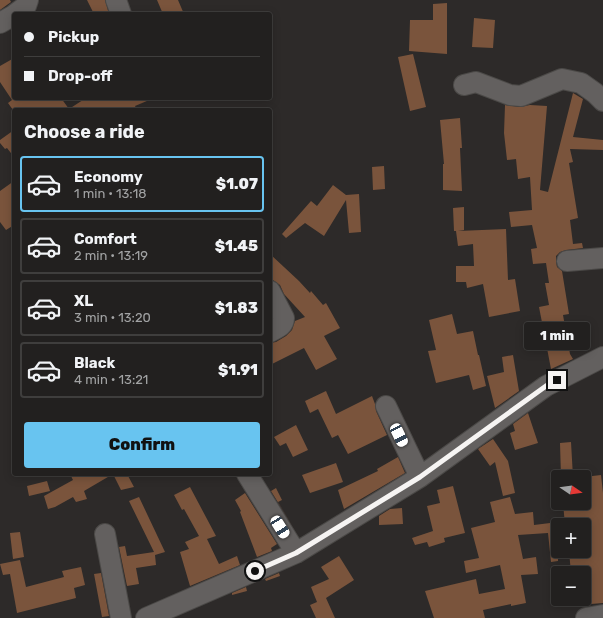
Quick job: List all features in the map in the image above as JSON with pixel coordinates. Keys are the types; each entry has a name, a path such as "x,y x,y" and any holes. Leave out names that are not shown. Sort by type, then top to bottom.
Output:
{"street":[{"path":"18,12 26,6 28,0"},
{"path":"116,0 120,12"},
{"path":"0,23 12,16"},
{"path":"464,85 476,82 510,95 520,96 562,79 581,83 603,101"},
{"path":"567,261 603,258"},
{"path":"272,296 284,318 284,322 281,326 272,331"},
{"path":"146,618 296,553 420,477 546,386 603,357"},
{"path":"386,406 420,477"},
{"path":"248,476 296,553"},
{"path":"105,534 121,618"},
{"path":"586,618 603,615"}],"building":[{"path":"0,0 10,0 11,2 0,10"},
{"path":"87,0 105,0 108,12 93,12"},
{"path":"157,0 178,0 183,12 162,12"},
{"path":"447,3 447,54 409,51 410,20 433,20 433,4"},
{"path":"474,18 495,20 493,48 472,47"},
{"path":"413,54 426,107 410,111 398,57"},
{"path":"12,59 12,100 0,82 0,66"},
{"path":"573,93 583,99 573,137 603,140 603,150 570,149 573,162 569,163 578,218 570,220 573,244 582,243 583,248 566,250 560,252 556,256 557,267 562,271 569,314 563,315 570,354 573,359 551,369 539,307 549,305 545,283 549,283 546,263 533,264 531,249 537,248 532,225 511,227 509,212 532,210 530,177 518,179 516,159 507,160 504,133 505,105 520,107 530,105 547,106 540,190 548,192"},
{"path":"12,100 62,100 68,108 12,109 8,103"},
{"path":"83,100 149,100 135,106 136,108 71,108"},
{"path":"460,118 462,191 443,190 444,164 440,120"},
{"path":"12,131 12,154 7,148 5,149 0,143 0,140"},
{"path":"384,166 385,189 373,190 372,167"},
{"path":"12,182 12,226 6,230 0,222 0,191"},
{"path":"333,185 346,195 359,194 361,232 349,233 346,200 324,236 305,223 286,238 282,234 311,201 317,206"},
{"path":"464,207 464,230 458,231 506,229 508,280 515,279 520,311 489,317 483,284 467,288 466,282 456,282 456,266 474,266 473,244 458,246 456,231 454,231 453,208"},
{"path":"272,256 310,293 311,291 323,305 326,303 340,328 324,336 337,359 316,370 304,348 272,364 272,343 286,336 292,330 295,321 305,317 284,294 280,285 272,279"},
{"path":"452,314 457,334 473,331 486,386 473,390 469,375 436,383 428,351 436,350 429,320"},
{"path":"513,355 519,391 495,408 487,376 504,372 502,357"},
{"path":"326,391 336,414 372,396 376,411 387,435 348,454 338,435 332,438 318,409 310,413 305,401"},
{"path":"528,413 538,443 515,450 510,433 515,431 513,424"},
{"path":"296,425 308,450 293,457 286,443 280,446 274,437"},
{"path":"493,439 508,461 515,493 503,496 495,462 490,466 478,449"},
{"path":"571,442 573,470 561,470 560,443"},
{"path":"398,457 405,473 344,509 338,490 378,471 377,469"},
{"path":"336,463 343,482 310,493 302,475"},
{"path":"601,475 603,493 603,603 591,604 591,566 570,566 570,558 591,558 591,518 564,518 564,510 591,510 591,476"},
{"path":"71,476 110,476 84,491 87,499 76,502 73,497 55,507 48,509 44,496 73,480"},
{"path":"114,476 128,476 134,487 121,490"},
{"path":"47,481 50,491 29,496 27,486"},
{"path":"453,486 465,533 444,538 445,542 429,547 427,542 415,545 412,538 433,531 427,506 440,503 437,490"},
{"path":"190,487 216,536 207,539 219,564 237,556 240,565 190,586 180,552 189,549 185,542 199,536 184,509 182,510 174,495"},
{"path":"276,488 282,500 278,502 295,530 271,491"},
{"path":"245,493 277,544 271,548 272,551 257,557 240,512 241,511 235,500"},
{"path":"139,497 165,552 155,555 156,565 136,568 139,584 127,586 119,547 125,546 127,556 154,552 129,501"},
{"path":"510,497 515,514 533,512 534,525 551,523 551,558 558,558 558,561 551,562 548,533 518,535 523,559 536,557 538,574 521,575 526,603 511,606 511,604 483,610 485,618 434,618 425,591 476,579 479,594 505,589 500,565 466,573 464,561 479,558 471,528 495,522 490,502"},
{"path":"402,508 403,524 379,525 379,516 390,509"},
{"path":"20,532 24,557 13,559 10,533"},
{"path":"339,556 354,580 326,598 335,618 316,618 310,605 317,602 311,587 329,579 321,567"},
{"path":"20,560 26,587 64,577 62,571 81,567 85,585 74,588 76,598 17,613 10,574 3,575 0,564"},
{"path":"101,573 109,616 102,617 94,574"},
{"path":"279,573 280,576 266,581 265,579"},
{"path":"246,587 247,591 232,595 232,593"}],"route":[{"path":"255,571 296,553 420,477 546,386 557,380"}]}
